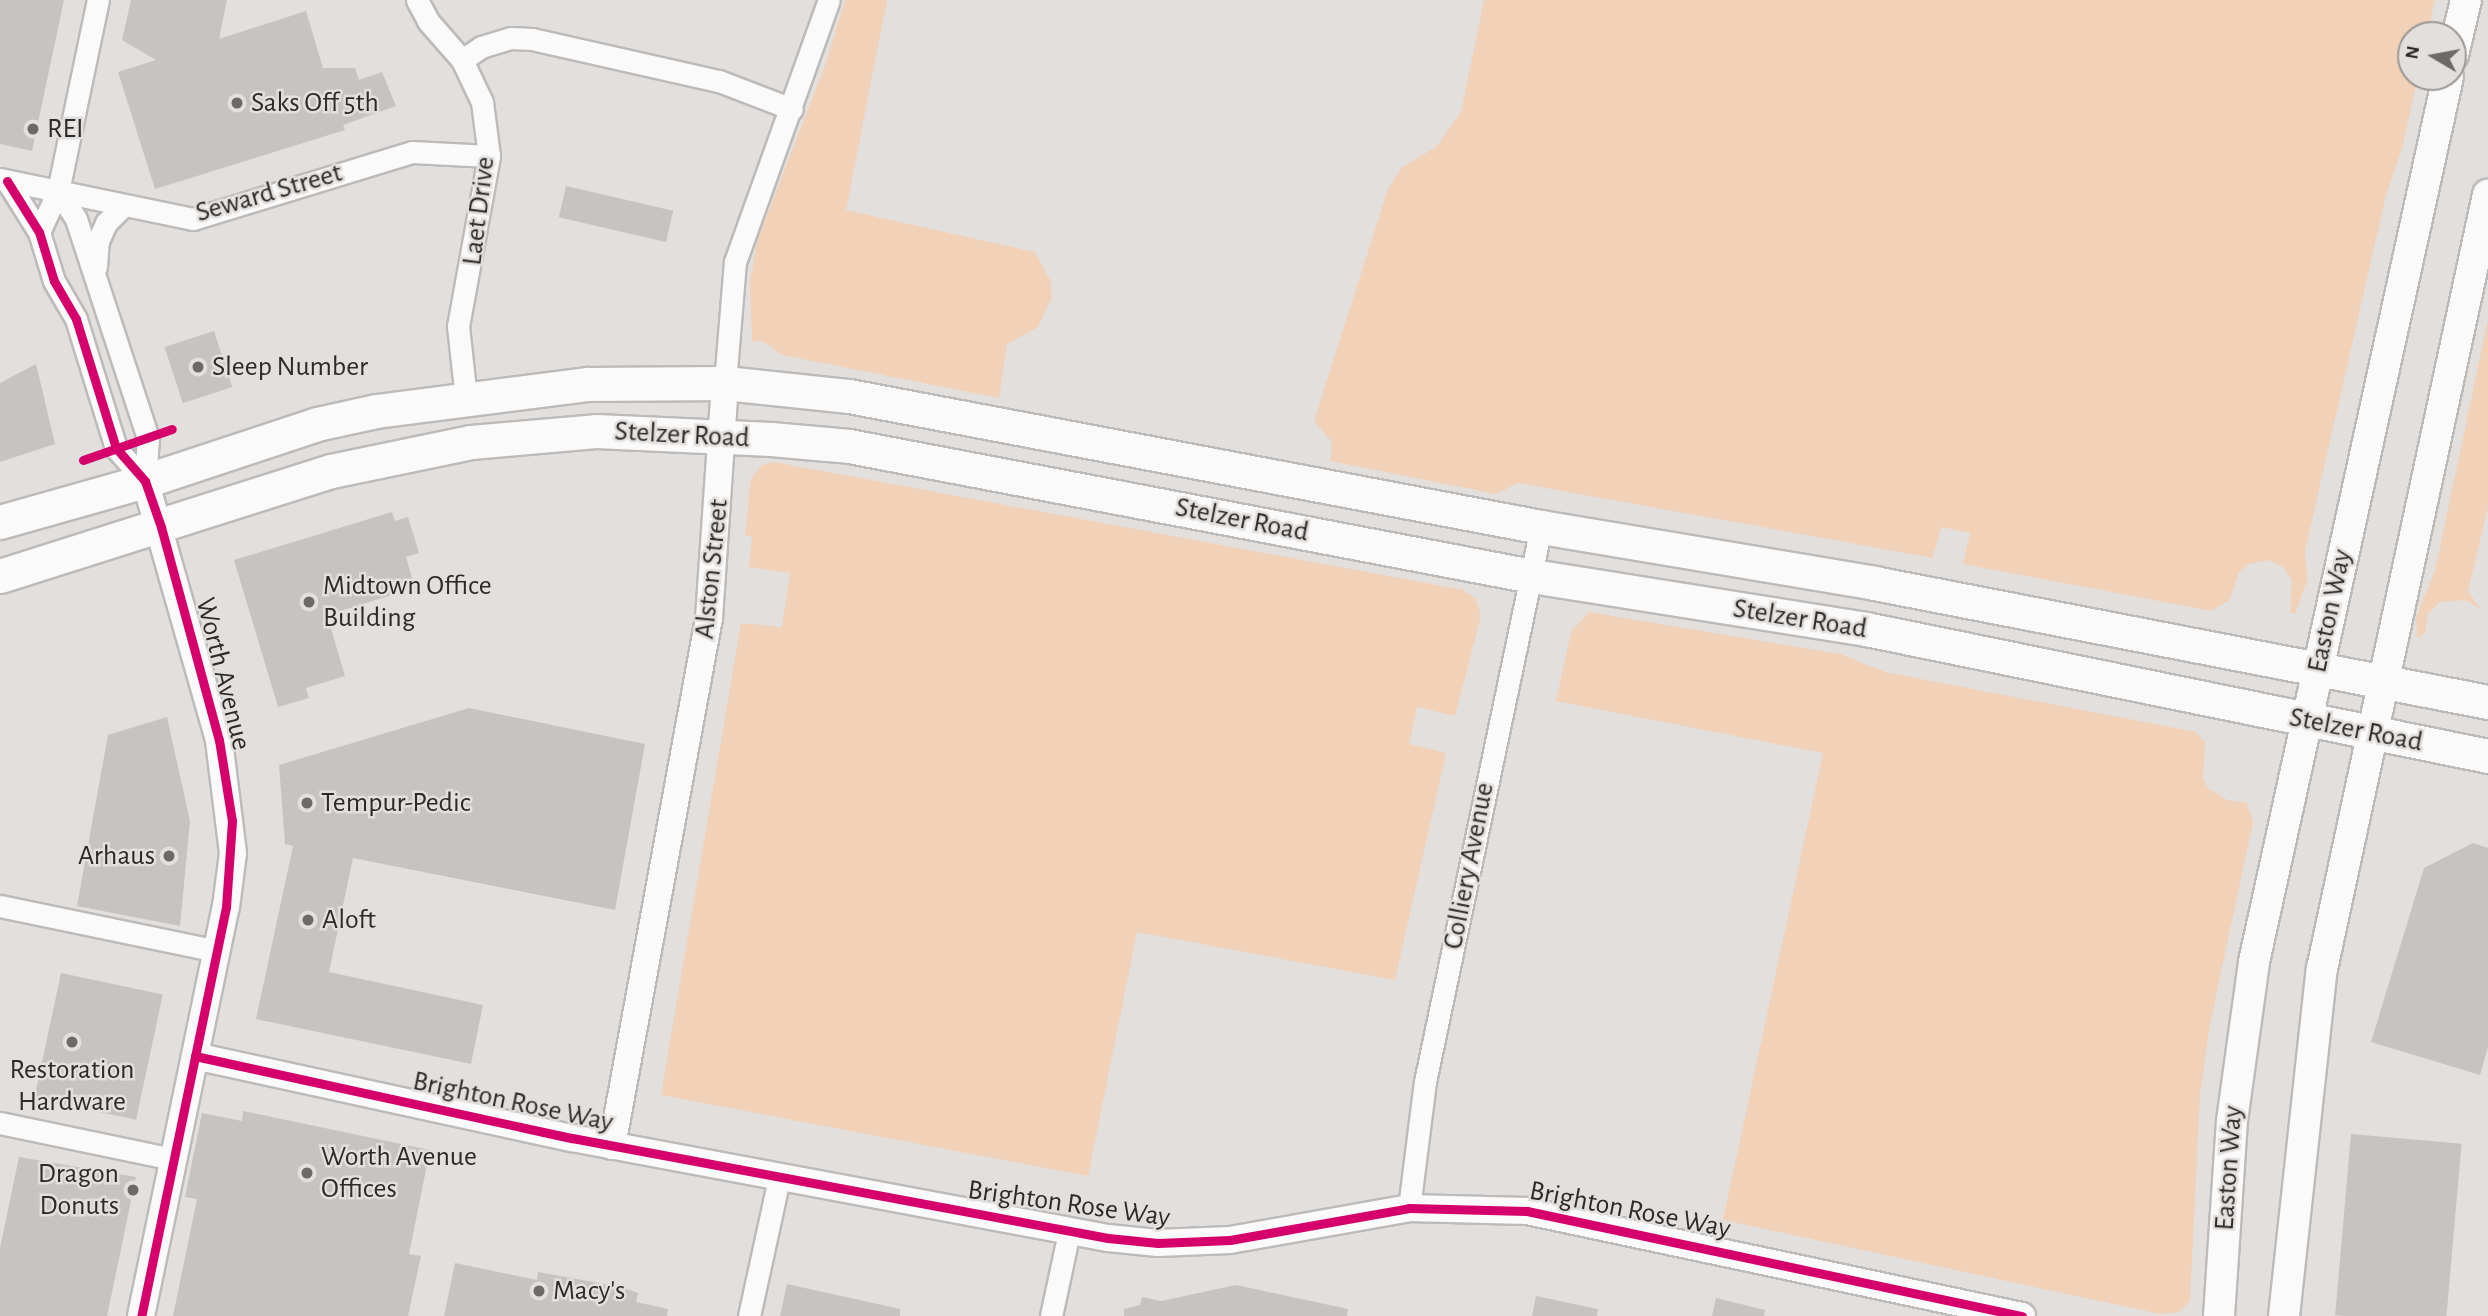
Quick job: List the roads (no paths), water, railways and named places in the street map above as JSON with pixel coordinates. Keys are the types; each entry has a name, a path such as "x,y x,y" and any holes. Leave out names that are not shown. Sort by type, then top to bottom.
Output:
{"main road":[{"path":"2461,21 2466,0"},
{"name":"Easton Way","path":"2220,1316 2232,1121 2242,1037 2306,721 2445,91"},
{"path":"2284,1316 2322,969 2370,734 2488,195"},
{"name":"Stelzer Road","path":"0,522 145,481 317,424 466,398 588,384 725,383 849,396 1541,527 1874,583 2488,702"},
{"name":"Stelzer Road","path":"0,576 331,471 471,442 596,431 724,436 849,446 1532,576 1866,629 2306,721 2488,756"}],"street":[{"path":"39,232 58,191 98,0"},
{"name":"Laet Drive","path":"417,0 428,21 462,60 482,102 489,156 458,326 466,398"},
{"name":"Alston Street","path":"611,1146 709,618 735,262 749,216 792,109 830,0"},
{"path":"462,60 481,47 511,38 532,39 719,81 792,109"},
{"name":"Seward Street","path":"4,180 183,218 205,217 412,152 489,156"},
{"name":"Seward Street","path":"4,180 39,232"},
{"name":"Worth Avenue","path":"58,191 76,219 148,438 145,481"},
{"name":"Worth Avenue","path":"95,277 98,242 106,223 124,205"},
{"name":"Worth Avenue","path":"39,232 54,281 76,319 116,448 145,481 161,527 219,740 232,821 231,875 141,1316"},
{"name":"Colliery Avenue","path":"1409,1208 1425,1082 1541,527"},
{"path":"0,906 216,951"},
{"name":"Brighton Rose Way","path":"195,1056 611,1146 1069,1232 1138,1242 1207,1242 1409,1208 1550,1215 2022,1316"},
{"path":"1,1127 173,1159"},
{"path":"750,1316 779,1178"},
{"path":"1051,1316 1069,1232"}],"place":[{"name":"Saks Off 5th","path":"237,103"},
{"name":"REI","path":"33,129"},
{"name":"Sleep Number","path":"198,367"},
{"name":"Midtown Office Building","path":"309,602"},
{"name":"Tempur-Pedic","path":"307,803"},
{"name":"Arhaus","path":"169,856"},
{"name":"Aloft","path":"308,920"},
{"name":"Restoration Hardware","path":"72,1042"},
{"name":"Worth Avenue Offices","path":"307,1173"},
{"name":"Dragon Donuts","path":"133,1190"},
{"name":"Macy's","path":"539,1291"}]}
